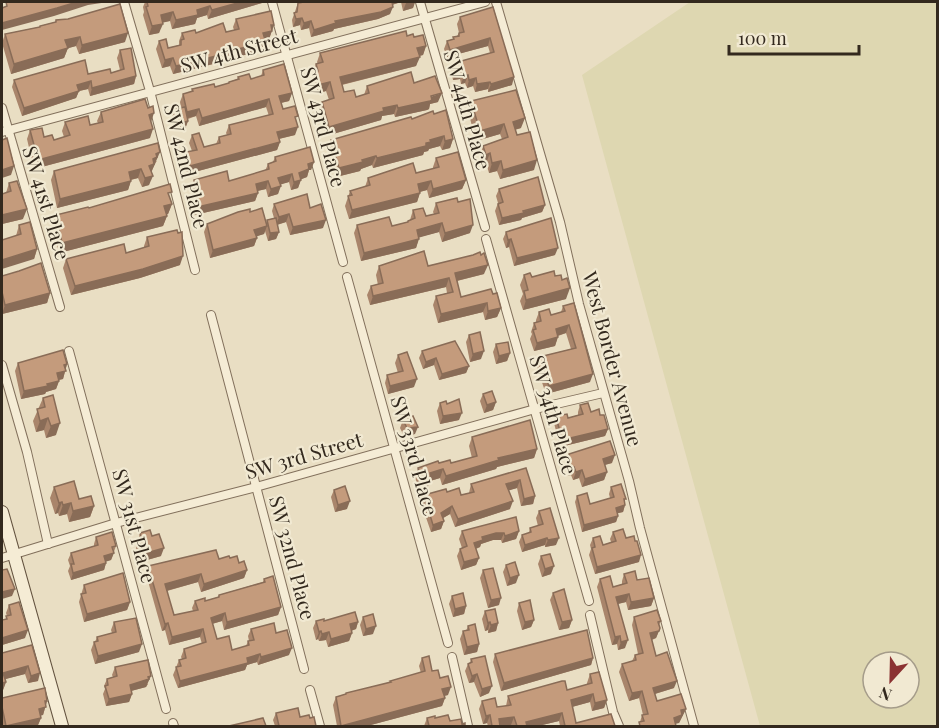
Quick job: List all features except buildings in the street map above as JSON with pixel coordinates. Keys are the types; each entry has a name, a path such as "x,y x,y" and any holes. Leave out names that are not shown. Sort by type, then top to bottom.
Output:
{"street":[{"name":"SW 42nd Place","path":"124,2 150,92 195,270"},
{"name":"SW 43rd Place","path":"272,2 343,262"},
{"name":"SW 44th Place","path":"420,2 484,227"},
{"name":"SW 4th Street","path":"4,132 485,2"},
{"name":"West Border Avenue","path":"496,2 560,222 579,304 694,726"},
{"name":"SW 41st Place","path":"2,108 4,132 60,307"},
{"name":"SW 34th Place","path":"486,239 589,601"},
{"name":"SW 33rd Place","path":"347,277 448,644"},
{"name":"SW 32nd Place","path":"211,315 304,669"},
{"name":"SW 31st Place","path":"69,351 166,709"},
{"path":"2,365 27,452 48,544"},
{"name":"SW 3rd Street","path":"8,556 116,523 256,487 535,409 603,393"},
{"path":"2,512 8,556 62,726"},
{"path":"590,615 613,712 619,726"},
{"path":"452,657 468,726"},
{"path":"310,690 320,726"}],"shaded area":[{"path":"690,2 937,2 937,726 760,726 582,75"}]}
